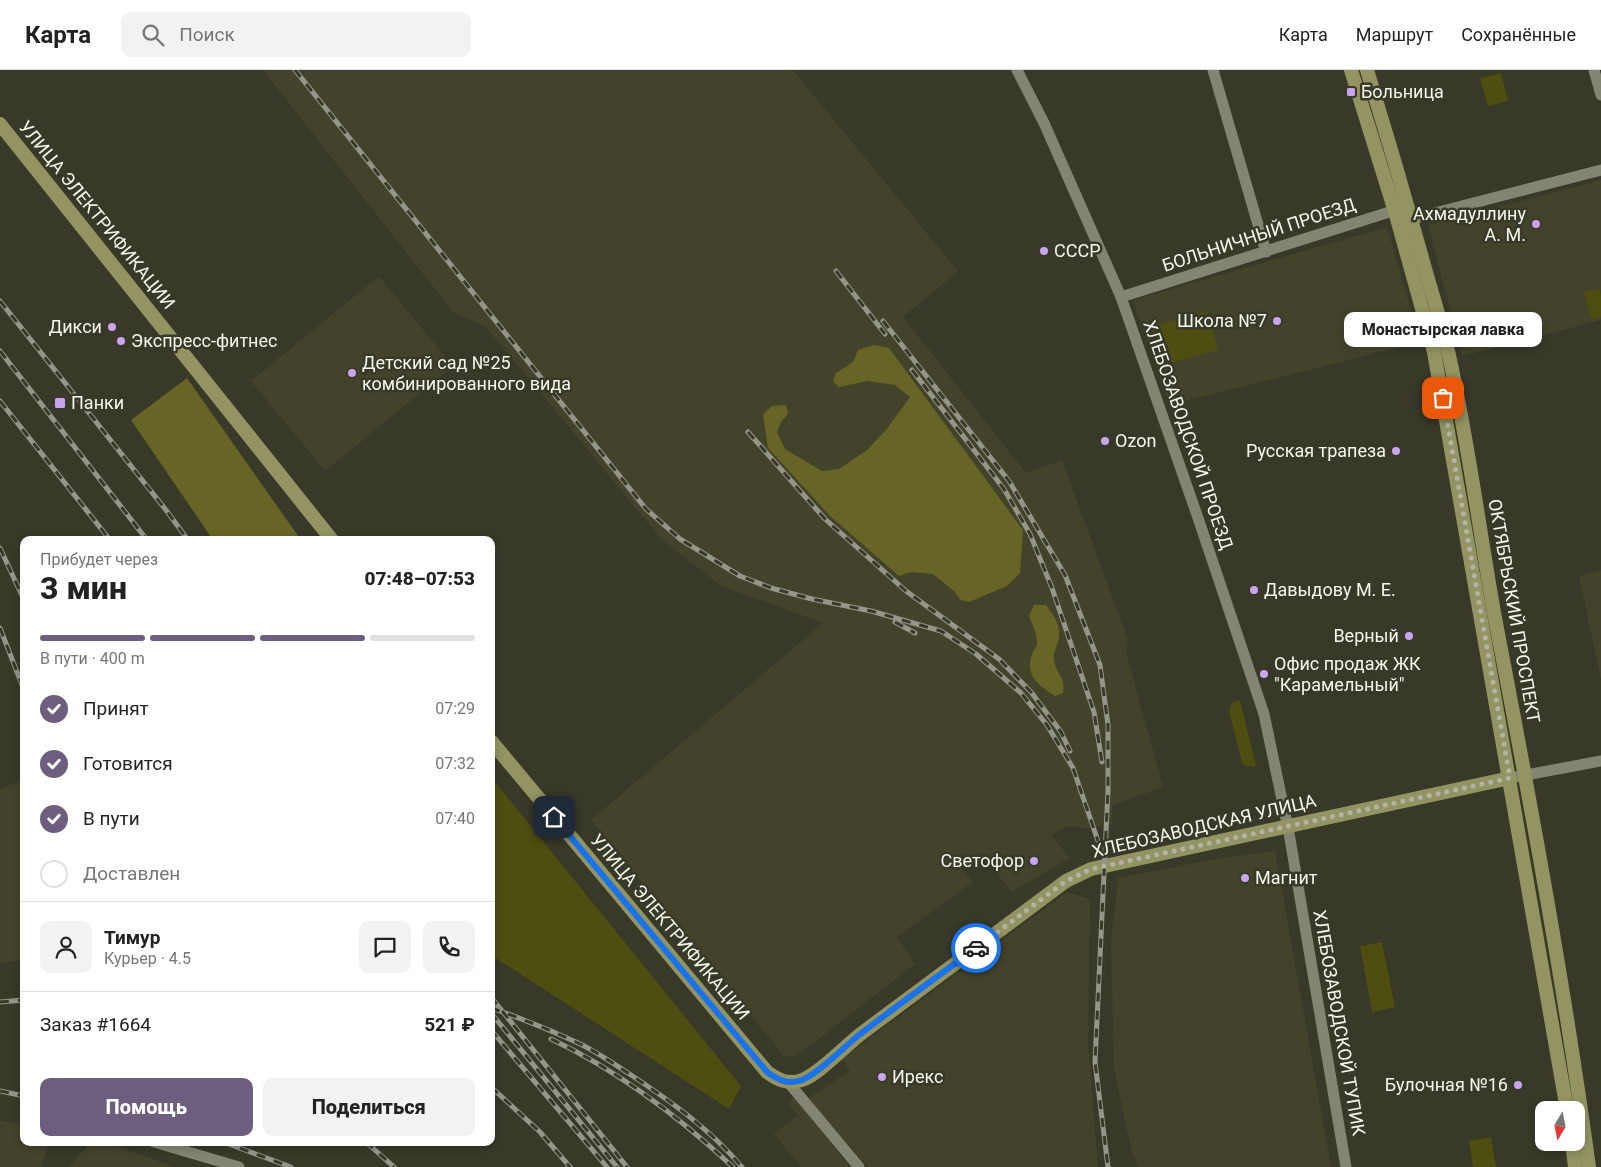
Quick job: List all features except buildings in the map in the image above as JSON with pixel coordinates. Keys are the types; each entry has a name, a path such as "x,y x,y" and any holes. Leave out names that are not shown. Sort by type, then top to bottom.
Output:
{"main road":[{"name":"ОКТЯБРЬСКИЙ ПРОСПЕКТ","path":"1351,70 1403,214 1447,348 1461,412 1480,533 1512,698 1560,980 1589,1167"},
{"name":"ОКТЯБРЬСКИЙ ПРОСПЕКТ","path":"1367,70 1403,214 1434,352 1565,1101"},
{"name":"УЛИЦА ЭЛЕКТРИФИКАЦИИ","path":"0,124 329,536"},
{"name":"УЛИЦА ЭЛЕКТРИФИКАЦИИ","path":"495,746 767,1072 778,1080 788,1082"},
{"name":"ХЛЕБОЗАВОДСКАЯ УЛИЦА","path":"788,1082 802,1080 812,1074 858,1036 1066,881 1091,869 1510,778"},
{"path":"1573,1151 1575,1167"}],"street":[{"name":"ХЛЕБОЗАВОДСКОЙ ПРОЕЗД","path":"1017,70 1044,123 1121,297 1264,714 1287,826"},
{"path":"1213,70 1266,252"},
{"path":"1594,70 1601,96"},
{"name":"БОЛЬНИЧНЫЙ ПРОЕЗД","path":"1121,297 1266,252 1403,214 1601,170"},
{"name":"ХЛЕБОЗАВОДСКАЯ УЛИЦА","path":"1510,778 1601,761"},
{"name":"ХЛЕБОЗАВОДСКОЙ ТУПИК","path":"1287,826 1346,1167"},
{"path":"788,1082 859,1167"},
{"path":"168,1146 240,1167"}],"shaded area":[{"path":"263,70 793,70 958,271 903,317 1026,473 1062,460 1128,640 1126,652 1163,787 1112,805 1112,824 1094,828 1066,827 1051,835 1070,858 1012,892 979,853 960,867 973,882 897,937 915,964 795,1057 784,1056 591,820 823,623 721,586 662,540 485,326 453,312"},
{"path":"1501,73 1508,101 1488,106 1480,78"},
{"path":"1601,180 1601,320 1462,356 1428,225"},
{"name":"Школа №7","path":"1387,227 1420,342 1169,405 1133,300"},
{"name":"Детский сад №25 комбинированного вида","path":"379,276 453,366 325,471 251,381"},
{"path":"1599,289 1601,317 1591,319 1584,292"},
{"path":"1207,311 1218,350 1163,365 1152,327"},
{"path":"874,345 889,348 1023,530 1020,573 1007,586 969,602 961,600 954,591 933,574 911,572 899,576 830,516 768,448 763,415 772,406 786,405 788,414 781,422 777,432 785,449 822,471 839,469 867,450 886,430 910,397 895,385 867,381 839,387 833,381 836,373 853,362 858,350"},
{"path":"187,378 298,536 210,536 131,420"},
{"path":"1601,570 1601,680 1579,576"},
{"path":"1034,605 1046,605 1058,624 1059,639 1054,652 1054,658 1064,687 1063,693 1055,696 1035,680 1030,668 1032,654 1037,644 1036,633 1029,616"},
{"path":"1240,700 1256,766 1250,767 1242,763 1229,710 1232,703"},
{"path":"20,781 20,960 0,963 0,789"},
{"path":"495,782 741,1086 729,1109 495,958"},
{"path":"1275,851 1331,1167 1138,1167 1132,1153 1114,1069 1111,944 1118,878 1220,858"},
{"path":"1067,892 1090,899 1088,1042 1098,1167 868,1167 808,1099 850,1071 842,1059"},
{"path":"1382,942 1395,1007 1372,1012 1360,946"},
{"path":"794,1097 850,1167 801,1167 774,1134 798,1115 788,1103"},
{"path":"0,1120 20,1124 20,1146 48,1146 41,1167 0,1167"},
{"path":"1491,1137 1496,1167 1473,1167 1469,1141"},
{"path":"87,1146 116,1146 175,1167 69,1167"}],"railway":[{"path":"295,70 646,509 680,539 740,576 771,588 812,599 871,611 941,631 976,654 1021,693 1047,725 1073,768 1098,841"},
{"path":"836,271 885,334"},
{"path":"0,301 185,536"},
{"path":"883,321 1009,481 1065,575 1100,665 1108,725 1108,790 1095,1062 1108,1167"},
{"path":"0,351 144,536"},
{"path":"912,370 1004,489 1030,534 1052,588 1094,712 1102,762"},
{"path":"0,401 107,536"},
{"path":"748,432 825,519 906,591 999,659 1031,692 1061,732 1070,751"},
{"path":"0,548 20,591"},
{"path":"895,622 915,633"},
{"path":"0,628 20,680"},
{"path":"0,1002 20,1000"},
{"path":"495,1002 627,1167"},
{"path":"495,1010 583,1045 602,1056 688,1116 730,1153 742,1167"},
{"path":"495,1018 617,1167"},
{"path":"495,1035 607,1167"},
{"path":"551,1039 600,1065 647,1096 691,1130 733,1167"},
{"path":"0,1091 20,1095"},
{"path":"495,1091 540,1132 570,1167"},
{"path":"234,1146 291,1167"},
{"path":"370,1146 394,1167"}],"way so far":[{"path":"976,948 1066,881 1091,869 1510,778 1443,398"}],"place":[{"name":"Больница","path":"1351,92"},
{"name":"Ахмадуллину А. М.","path":"1536,224"},
{"name":"СССР","path":"1044,251"},
{"name":"Школа №7","path":"1277,321"},
{"name":"Дикси","path":"112,327"},
{"name":"Экспресс-фитнес","path":"121,341"},
{"name":"Детский сад №25 комбинированного вида","path":"352,373"},
{"name":"Монастырская лавка","path":"1443,398"},
{"name":"Панки","path":"60,403"},
{"name":"Ozon","path":"1105,441"},
{"name":"Русская трапеза","path":"1396,451"},
{"name":"Давыдову М. Е.","path":"1254,590"},
{"name":"Верный","path":"1409,636"},
{"name":"Офис продаж ЖК \"Карамельный\"","path":"1264,674"},
{"name":"Светофор","path":"1034,861"},
{"name":"Магнит","path":"1245,878"},
{"name":"Ирекс","path":"882,1077"},
{"name":"Булочная №16","path":"1518,1085"}],"route":[{"path":"554,817 767,1072 778,1080 791,1082 802,1080 812,1074 858,1036 976,948"}]}
